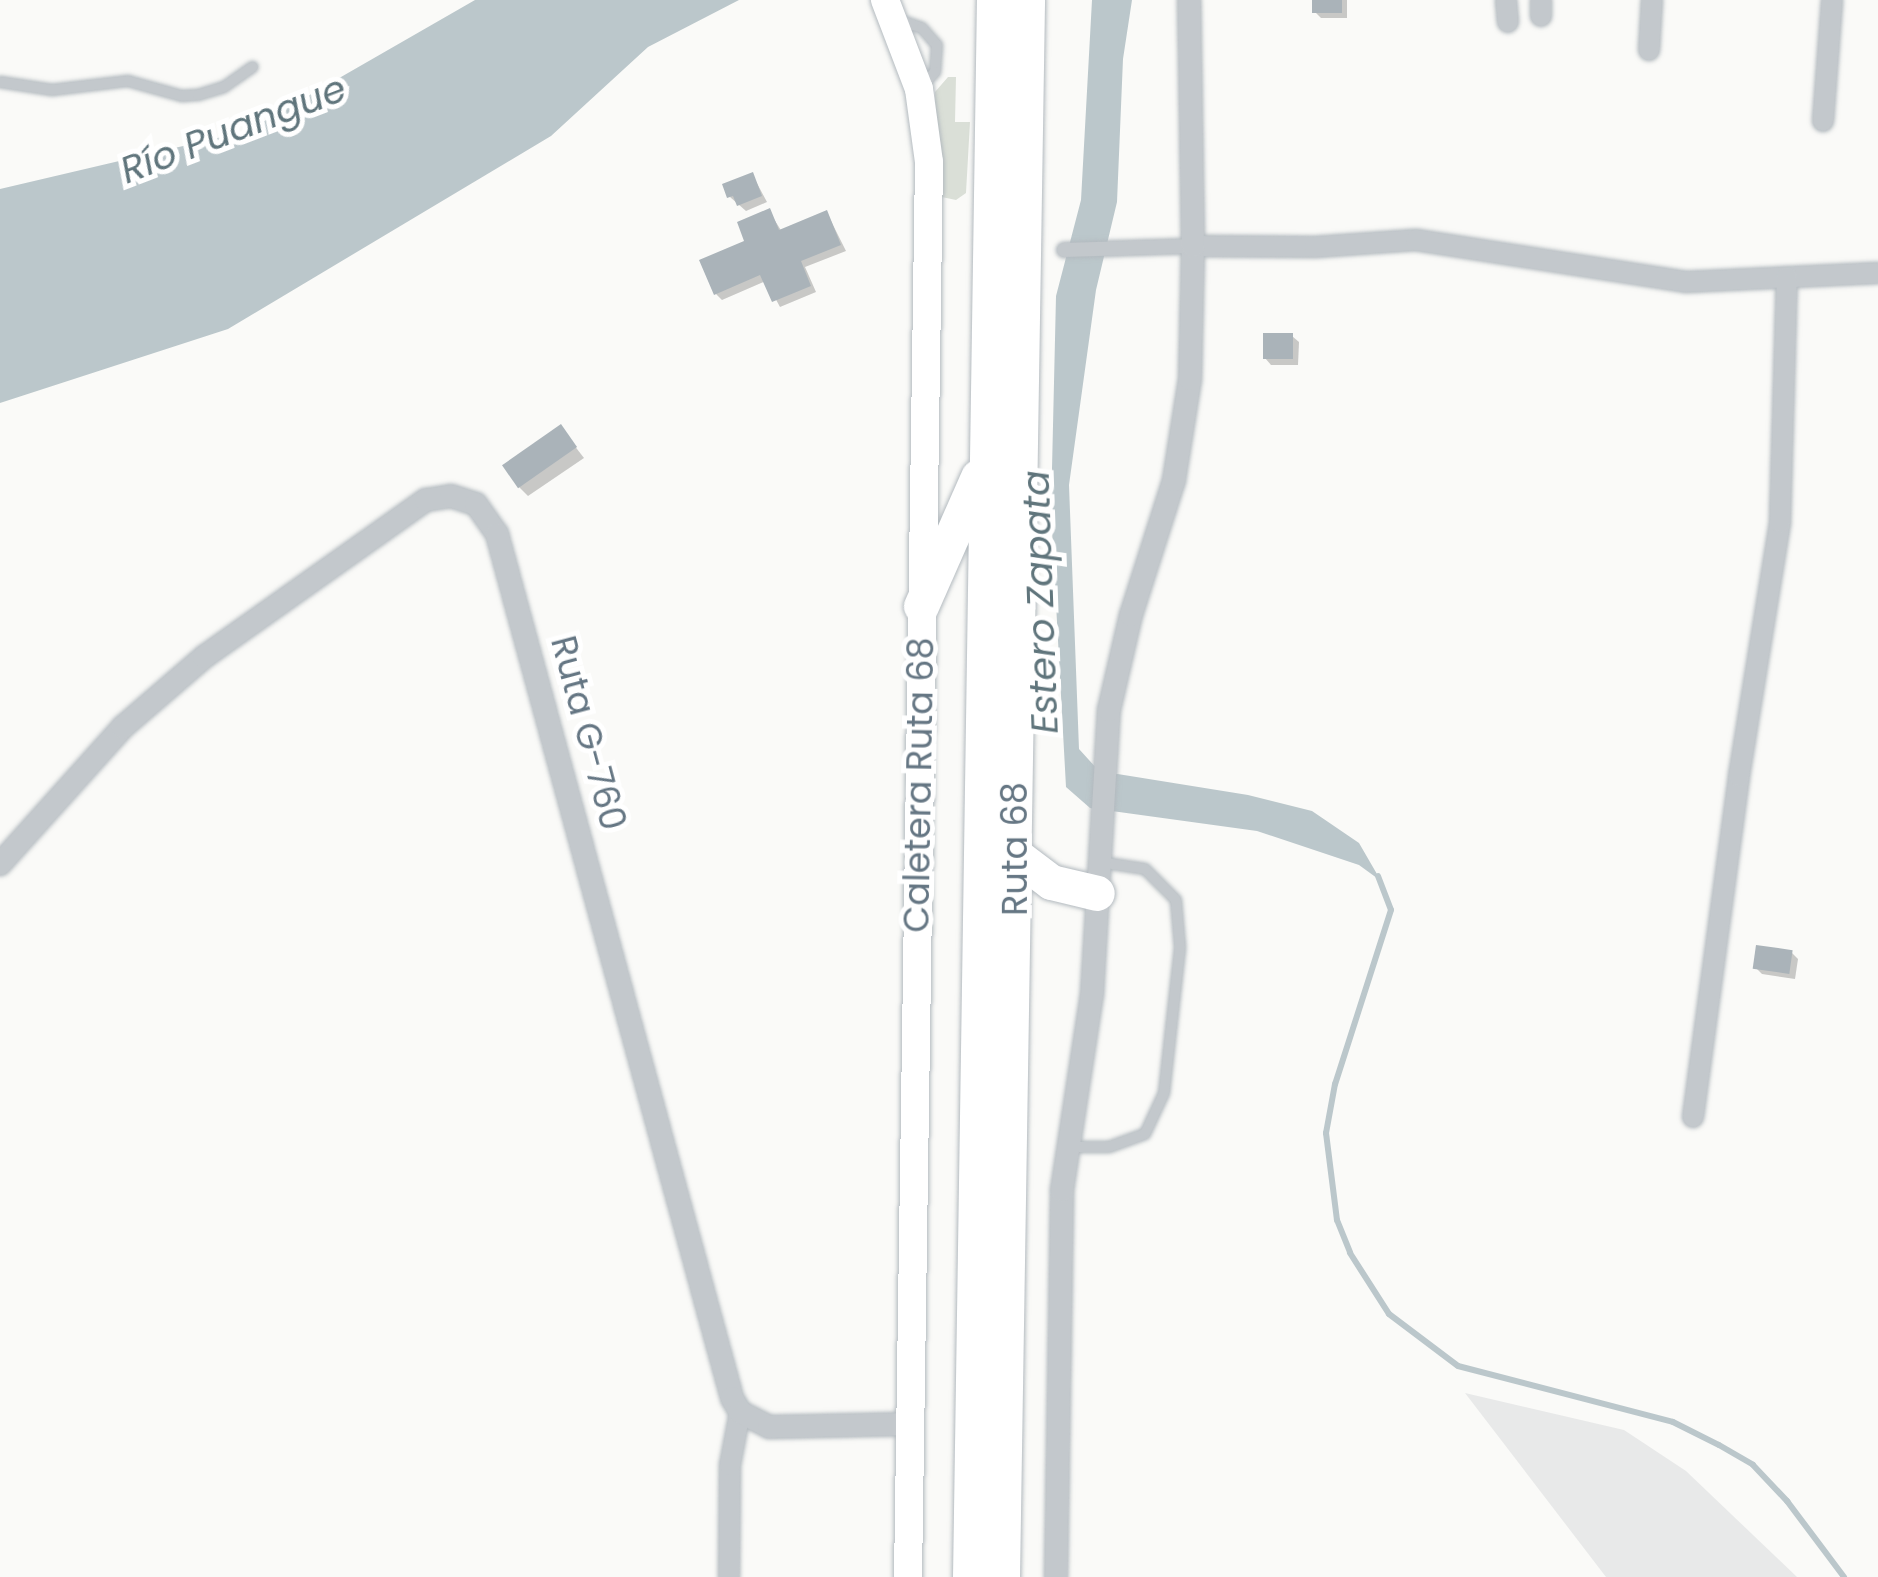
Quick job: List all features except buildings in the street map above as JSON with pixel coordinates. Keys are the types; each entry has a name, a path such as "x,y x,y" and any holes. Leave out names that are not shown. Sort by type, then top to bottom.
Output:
{"highway":[{"name":"Ruta 68","path":"970,1577 994,0"},
{"name":"Ruta 68","path":"1002,1577 1027,0"},
{"path":"921,606 963,518 988,442"},
{"path":"1014,854 1051,882 1098,877"}],"main road":[{"name":"Caletera Ruta 68","path":"890,10 919,89 928,162 908,1577"}],"street":[{"path":"1056,1577 1061,1226 1066,1147 1088,1027 1104,764 1116,672 1164,516 1186,422 1193,246 1188,0"},
{"path":"1506,0 1508,22"},
{"path":"1649,50 1652,0"},
{"path":"1823,121 1832,0"},
{"path":"1064,250 1315,247 1416,240 1686,282 1878,273"},
{"path":"1693,1117 1739,776 1780,522 1787,277"},
{"name":"Ruta G-760","path":"0,864 123,727 204,657 426,500 451,496 476,504 496,534 680,1195 726,1381 740,1412"},
{"path":"729,1577 730,1464 740,1412 769,1427 910,1424"}],"lane":[{"path":"0,82 52,90 128,81 182,96 224,87 253,67"},
{"path":"1066,1147 1110,1146 1144,1134 1164,1093 1180,947 1176,900 1144,869 1098,877"}],"shaded area":[{"path":"475,0 739,0 648,47 551,136 228,329 0,403 0,189 247,131"},
{"path":"1092,0 1132,0 1123,59 1117,202 1096,290 1069,485 1079,749 1099,771 1248,795 1312,811 1359,843 1381,881 1359,865 1257,831 1090,808 1066,787 1051,512 1056,296 1081,200"},
{"path":"948,77 956,77 955,122 970,122 966,193 956,200 937,196 935,92"},
{"path":"1465,1393 1624,1430 1686,1471 1797,1577 1606,1577"}],"waterway":[{"name":"Estero Zapata","path":"1378,876 1391,910 1335,1084 1326,1133 1337,1220 1350,1253 1389,1314 1458,1366 1673,1422 1719,1445 1753,1465 1787,1501 1844,1577"}],"water label":[{"name":"Río Puangue","path":"233,129"}]}
